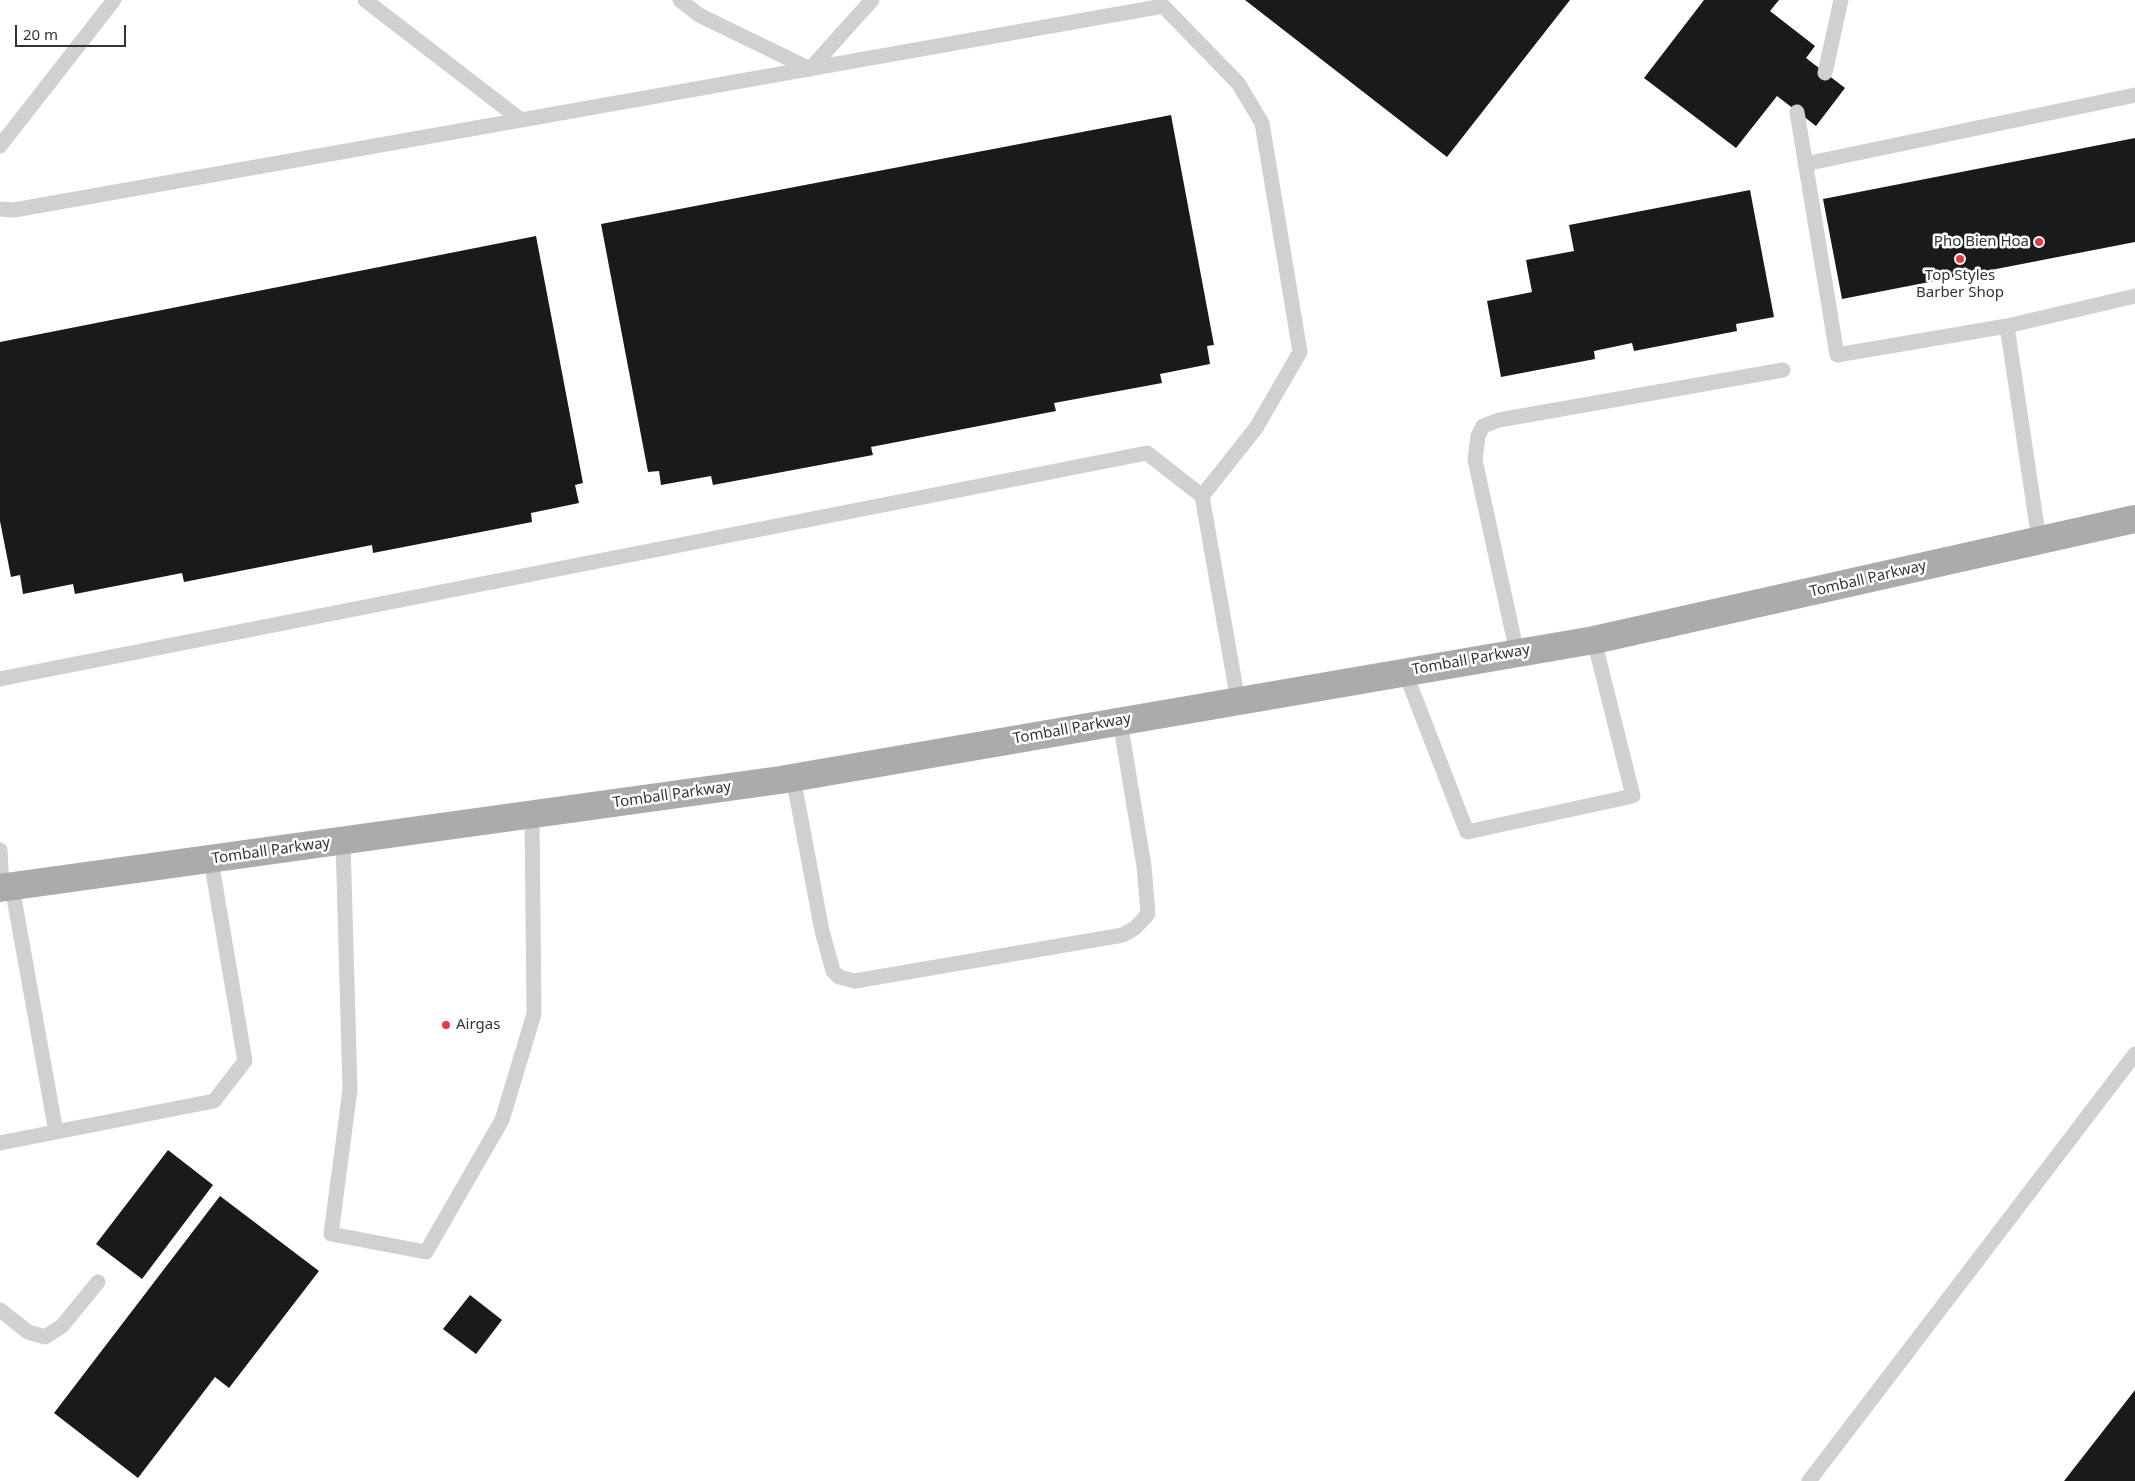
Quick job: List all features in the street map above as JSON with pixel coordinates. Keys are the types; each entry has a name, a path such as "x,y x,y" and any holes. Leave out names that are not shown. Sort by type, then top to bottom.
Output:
{"main road":[{"name":"Tomball Parkway","path":"5,888 793,777 1594,640 2135,519"}],"lane":[{"path":"0,146 114,0"},
{"path":"365,0 522,120"},
{"path":"680,0 699,14 810,69"},
{"path":"810,69 872,0"},
{"path":"1825,73 1841,0"},
{"path":"0,209 14,210 1163,6 1238,82 1262,123 1300,352 1256,428 1202,496"},
{"path":"1805,164 2135,96"},
{"path":"1797,112 1837,355 2007,326 2135,296"},
{"path":"2007,326 2039,540"},
{"path":"1517,653 1475,460 1478,436 1483,426 1499,420 1783,370"},
{"path":"0,679 1147,453 1202,496 1238,701"},
{"path":"1405,672 1467,832 1633,796 1594,640"},
{"path":"793,777 822,931 832,971 840,977 854,981 1085,942 1123,935 1135,928 1148,914 1144,866 1120,721"},
{"path":"343,841 350,1090 331,1234 426,1252 502,1120 534,1014 532,814"},
{"path":"0,850 5,888 56,1132"},
{"path":"0,1143 214,1101 245,1061 211,860"},
{"path":"1809,1481 2135,1054"},
{"path":"0,1310 28,1332 45,1337 62,1326 98,1282"}],"building":[{"path":"1245,0 1570,0 1447,157"},
{"path":"1704,0 1779,0 1770,11 1815,46 1806,58 1845,88 1816,126 1777,96 1736,148 1644,78"},
{"path":"1171,115 1214,345 1207,346 1210,364 1160,374 1162,383 1054,403 1056,411 871,447 873,455 713,485 711,476 661,485 659,471 648,472 601,224"},
{"path":"2135,138 2135,242 1842,299 1823,199"},
{"path":"1750,190 1774,317 1736,324 1737,331 1634,351 1632,343 1594,351 1595,359 1501,377 1487,301 1532,292 1526,260 1574,251 1569,225"},
{"path":"536,236 583,483 575,485 579,503 531,513 532,522 373,553 372,545 184,582 182,573 75,594 73,584 23,594 20,575 11,577 0,521 0,342"},
{"path":"168,1150 213,1185 142,1279 96,1244"},
{"path":"220,1196 319,1271 229,1388 215,1377 138,1478 54,1413"},
{"path":"470,1295 502,1320 476,1354 443,1329"},
{"path":"2135,1390 2135,1481 2064,1481"}],"place":[{"name":"Pho Bien Hoa","path":"2039,242"},
{"name":"Top Styles Barber Shop","path":"1960,259"},
{"name":"Airgas","path":"446,1025"}]}
